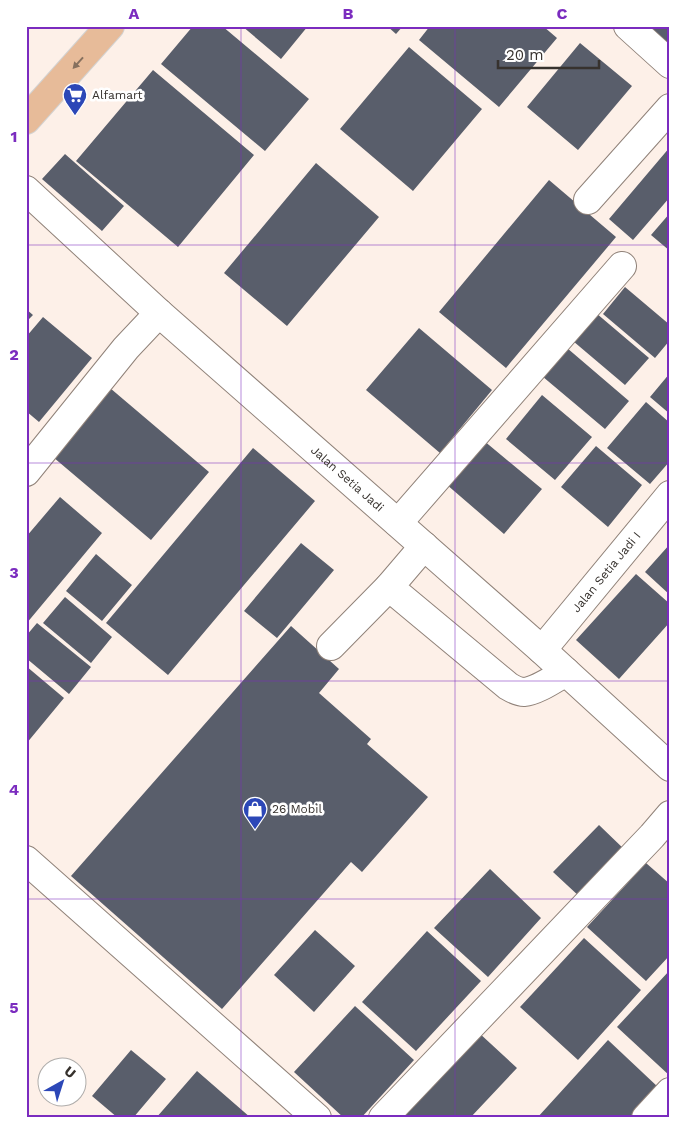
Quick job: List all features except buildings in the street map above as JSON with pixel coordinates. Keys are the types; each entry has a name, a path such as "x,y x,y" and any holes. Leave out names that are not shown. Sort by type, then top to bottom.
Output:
{"main road":[{"path":"26,120 110,26"}],"street":[{"path":"628,26 670,64"},
{"path":"588,200 670,108"},
{"name":"Jalan Setia Jadi","path":"26,190 158,313 542,650 670,767"},
{"path":"398,523 622,266"},
{"path":"26,472 126,348 158,313"},
{"name":"Jalan Setia Jadi I","path":"542,650 670,495"},
{"path":"331,646 389,587 424,546"},
{"path":"389,587 508,686 516,690 525,692 544,685 566,672"},
{"path":"383,1118 646,843 670,815"},
{"path":"26,860 317,1118"},
{"path":"646,1118 670,1092"}],"place":[{"name":"Alfamart","path":"75,116"},
{"name":"26 Mobil","path":"255,830"}]}
